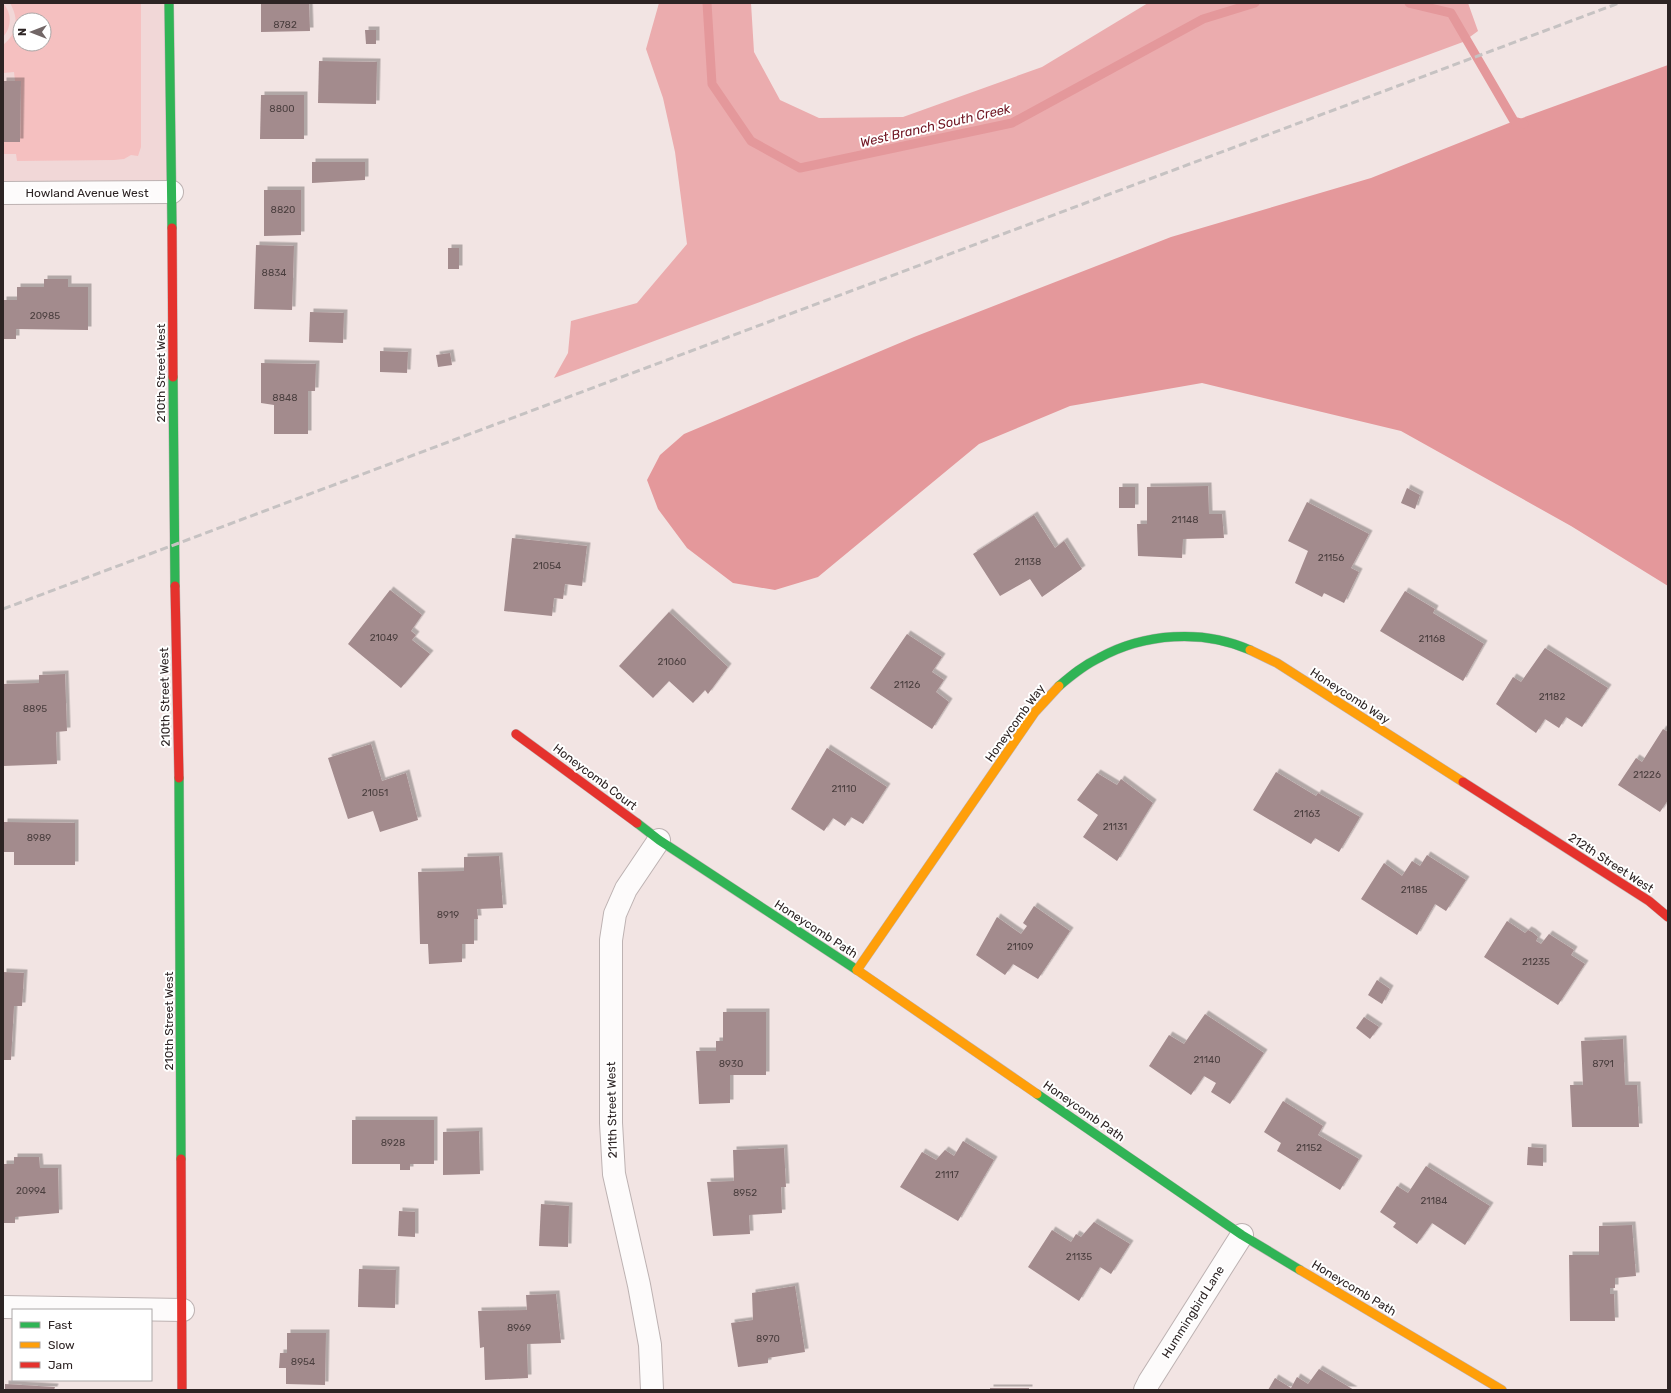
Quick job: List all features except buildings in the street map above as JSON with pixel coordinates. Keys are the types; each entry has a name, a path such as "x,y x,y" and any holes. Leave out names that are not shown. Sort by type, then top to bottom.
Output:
{"street":[{"name":"210th Street West","path":"169,3 172,192 174,545 179,784 183,1310 182,1390"},
{"name":"Howland Avenue West","path":"3,193 172,192"},
{"name":"Honeycomb Way","path":"857,970 1035,712 1056,688 1084,665 1113,649 1144,639 1178,636 1212,638 1245,647 1277,663 1539,831"},
{"name":"Honeycomb Court","path":"516,734 659,840"},
{"name":"212th Street West","path":"1539,831 1649,901 1668,917"},
{"name":"Honeycomb Path","path":"659,840 857,970 1242,1235 1502,1390"},
{"name":"211th Street West","path":"652,1390 650,1345 614,1174 611,1122 611,940 615,914 626,889 659,840"},
{"name":"Hummingbird Lane","path":"1146,1390 1149,1382 1242,1235"},
{"path":"3,1307 123,1309"},
{"path":"152,1309 183,1310"}],"shaded area":[{"path":"3,3 169,3 172,192 3,193"},
{"path":"3,3 8,11 10,20 8,29 3,37"},
{"path":"10,3 141,3 141,147 138,156 131,155 124,159 114,160 17,161 16,154 3,154 3,142 20,142 21,81 15,81 14,72 3,73 3,45 12,36 12,52 52,52 52,12 14,12"},
{"path":"659,3 751,3 754,52 780,100 819,118 903,117 1042,67 1148,3 1468,3 1478,31 1463,42 554,378 568,353 571,321 637,303 687,244 675,152 663,98 646,49"},
{"path":"1668,65 1668,586 1571,526 1401,431 1202,383 1070,406 979,444 818,577 775,590 733,583 687,548 658,509 647,480 660,455 684,434 914,337 1171,237 1371,178 1514,121"}],"waterway":[{"name":"West Branch South Creek","path":"707,3 712,84 751,141 800,168 1012,123 1203,19 1255,3"},
{"name":"West Branch South Creek","path":"1409,3 1451,13 1514,121 1524,124"}],"railway":[{"path":"3,609 1619,3"}],"traffic: fast":[{"path":"169,3 172,228"},
{"path":"173,377 175,586"},
{"path":"1059,686 1073,674 1099,658 1135,643 1154,639 1174,637 1213,639 1232,643 1250,650"},
{"path":"179,778 181,1159"},
{"path":"637,823 659,840 857,970"},
{"path":"1037,1094 1242,1235 1300,1270"}],"traffic: slow":[{"path":"1250,650 1277,663 1463,782"},
{"path":"857,970 1035,712 1059,686"},
{"path":"857,970 1037,1094"},
{"path":"1300,1270 1502,1390"}],"traffic: jam":[{"path":"172,228 173,377"},
{"path":"175,586 179,778"},
{"path":"516,734 637,823"},
{"path":"1463,782 1649,901 1668,917"},
{"path":"181,1159 182,1390"}]}
